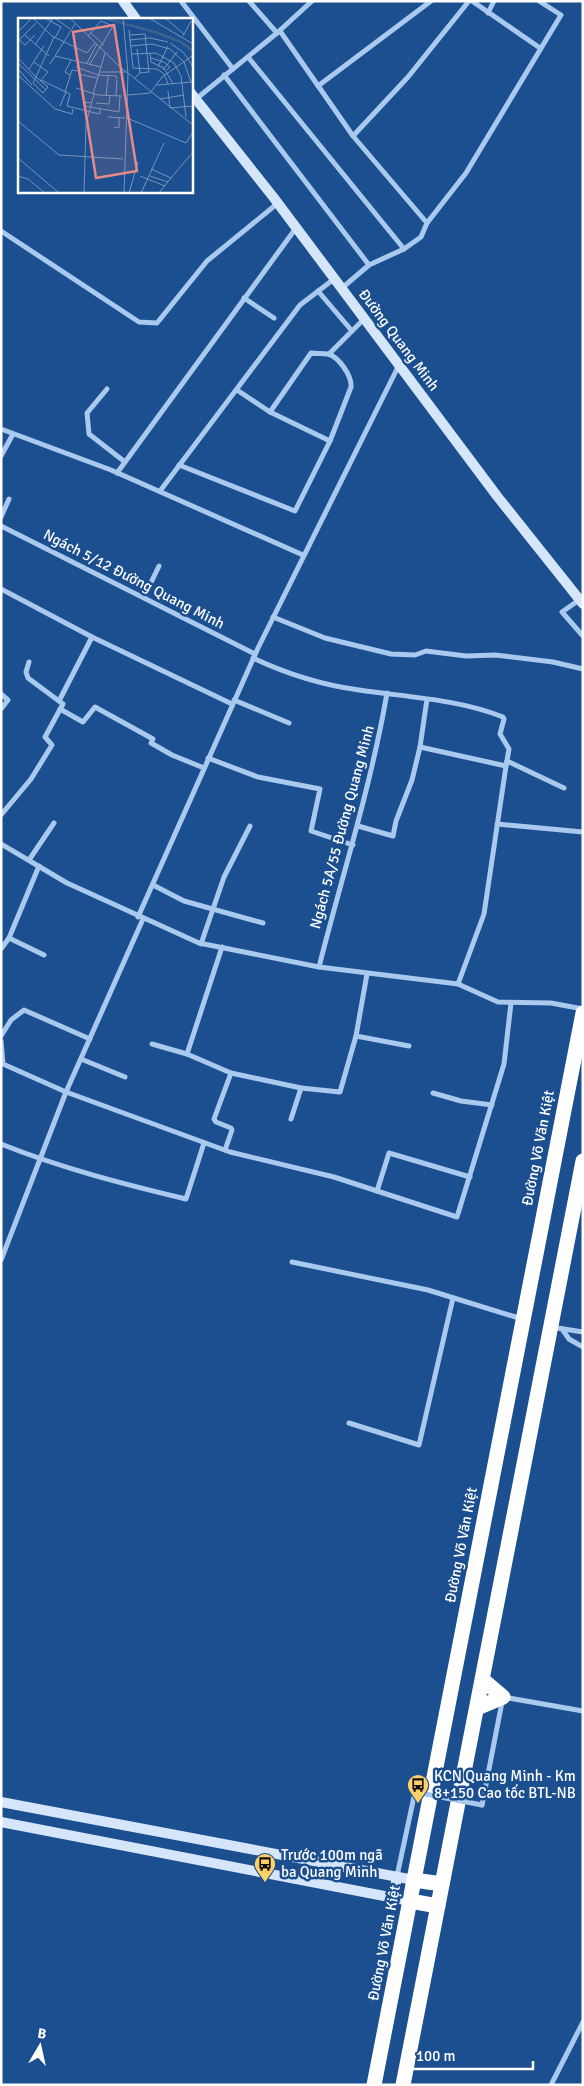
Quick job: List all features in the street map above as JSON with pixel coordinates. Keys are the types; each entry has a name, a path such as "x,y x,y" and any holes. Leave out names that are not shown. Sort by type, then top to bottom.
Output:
{"highway":[{"name":"Đường Võ Văn Kiệt","path":"374,2085 583,1011"},
{"path":"403,2085 450,1844 482,1706 516,1509 556,1328 583,1161"},
{"path":"482,1706 503,1697 486,1683"},
{"path":"414,1880 442,1884"},
{"path":"410,1901 438,1906"}],"street":[{"path":"123,1 135,18"},
{"path":"181,1 232,68"},
{"path":"249,1 278,32 353,136 427,223"},
{"path":"193,96 248,57 312,1"},
{"path":"318,86 431,1"},
{"path":"353,136 408,77 471,1 540,48"},
{"path":"488,13 494,1"},
{"path":"341,289 370,266 404,249 421,237 427,223 466,173 561,15 539,1"},
{"path":"248,57 404,249"},
{"path":"224,75 370,266"},
{"name":"Đường Quang Minh","path":"193,96 278,203 497,496 581,602"},
{"path":"1,231 139,322 157,323 207,261 278,203"},
{"path":"117,473 296,228"},
{"path":"160,491 300,305 334,278"},
{"path":"318,291 352,332"},
{"path":"244,298 274,318"},
{"path":"329,354 364,320"},
{"path":"179,465 295,512 330,441 352,383 351,378 329,354 311,353 270,412"},
{"path":"1,1260 66,1092 208,758 272,617 399,365"},
{"path":"107,389 87,413 89,434 126,462"},
{"path":"237,390 270,412 330,441"},
{"path":"1,429 117,473 303,555"},
{"path":"1,456 13,434"},
{"path":"1,517 9,499"},
{"name":"Ngách 5/12 Đường Quang Minh","path":"1,526 144,597 288,674 357,690 428,699 502,716 504,719 500,734 509,750 507,764"},
{"path":"144,597 159,566"},
{"path":"1,589 92,638 233,702 289,723"},
{"path":"581,602 562,612 583,636"},
{"path":"272,617 325,638 391,654 415,655 426,652 466,656 495,655 553,662 583,669"},
{"path":"59,701 92,638"},
{"path":"1,815 31,779 52,745 45,736 63,704 28,678 26,672 30,662"},
{"name":"Ngách 5A/55 Đường Quang Minh","path":"319,967 378,747 387,693"},
{"path":"1,694 8,700 1,709"},
{"path":"358,826 393,836 396,820 412,780 428,699"},
{"path":"60,709 83,722 95,707 153,739 151,743 172,755 204,768"},
{"path":"420,747 507,764 564,788"},
{"path":"208,758 258,777 320,789 311,831 353,845"},
{"path":"458,984 484,914 507,764"},
{"path":"29,860 54,823"},
{"path":"497,824 583,832"},
{"path":"201,944 224,877 250,826"},
{"path":"1,844 67,883 93,893 141,918 201,944 319,967 458,984 498,1002 550,1003 583,1011"},
{"path":"1,949 8,938 39,866"},
{"path":"153,884 184,901 264,923"},
{"path":"8,938 44,955"},
{"path":"187,1054 222,947"},
{"path":"152,1044 187,1054 231,1073 302,1088 340,1092 356,1036 367,974"},
{"path":"1,1041 3,1064 66,1092 225,1150 334,1177 457,1217 504,1064 511,1003"},
{"path":"1,1036 11,1020 24,1010 90,1039"},
{"path":"356,1036 409,1046"},
{"path":"80,1059 125,1078"},
{"path":"225,1150 232,1130 216,1122 214,1118 231,1073"},
{"path":"291,1119 302,1088"},
{"path":"433,1094 461,1101 492,1105"},
{"path":"1,1144 40,1160 119,1183 186,1199 204,1142"},
{"path":"376,1191 389,1153 470,1177"},
{"path":"292,1262 418,1288 522,1319"},
{"path":"349,1423 419,1445 453,1298"},
{"path":"556,1328 583,1332"},
{"path":"556,1328 569,1339 583,1347"},
{"path":"393,1898 415,1792 482,1804 503,1697 583,1711"},
{"path":"1,1802 414,1880"},
{"path":"1,1822 410,1901"},
{"path":"552,2084 581,2030 583,2022"}],"place":[{"name":"KCN Quang Minh - Km 8+150 Cao tốc BTL-NB","path":"418,1804"},
{"name":"Trước 100m ngã ba Quang Minh","path":"265,1883"}]}
